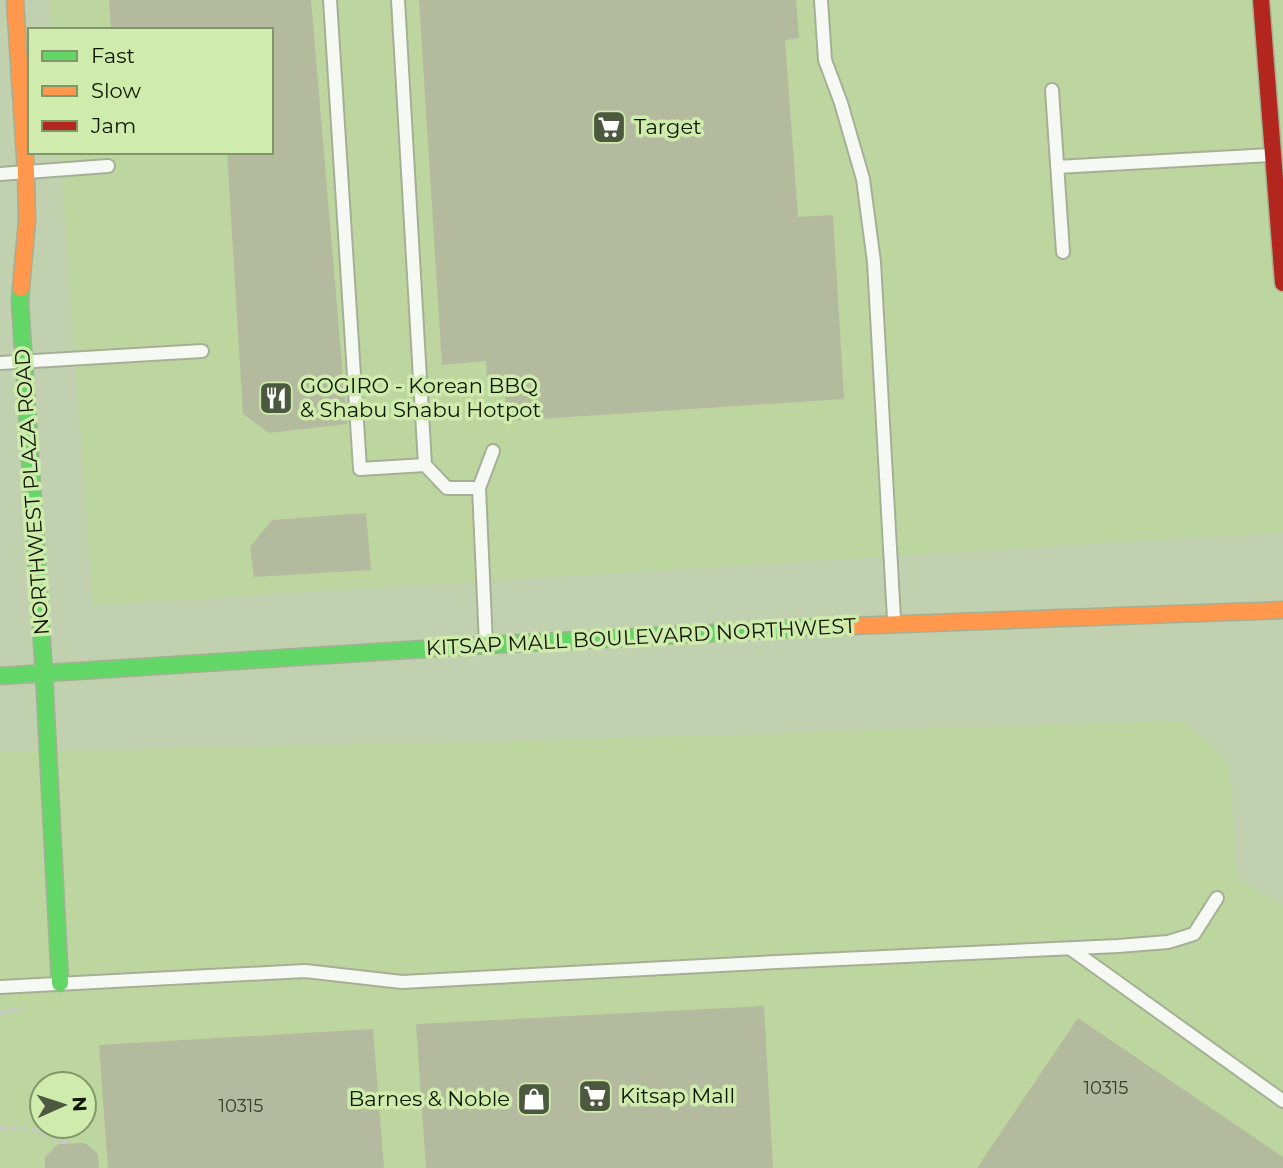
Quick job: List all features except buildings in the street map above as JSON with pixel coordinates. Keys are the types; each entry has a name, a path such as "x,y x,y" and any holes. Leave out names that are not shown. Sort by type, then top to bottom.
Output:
{"main road":[{"name":"NORTHWEST PLAZA ROAD","path":"15,0 27,221 20,302 44,674 60,984"},
{"path":"1261,0 1278,154 1283,283"},
{"name":"KITSAP MALL BOULEVARD NORTHWEST","path":"0,676 486,645 894,623 1283,610"}],"lane":[{"path":"330,0 360,469 425,465"},
{"path":"398,0 425,465 447,488 479,488"},
{"path":"821,0 825,60 841,103 863,179 874,262 894,623"},
{"path":"1052,90 1063,252"},
{"path":"1057,167 1278,154"},
{"path":"0,174 108,166"},
{"path":"0,363 202,351"},
{"path":"486,645 479,488 494,451"},
{"path":"0,987 305,971 402,982 1168,942 1194,934 1217,898"},
{"path":"1071,948 1283,1101"}],"path":[{"path":"0,1013 28,1007"},
{"path":"0,1128 33,1129 70,1144"}],"shaded area":[{"path":"49,0 1283,0 1283,532 93,605 60,154 273,154 273,28 51,28"},
{"path":"1180,721 1211,745 1229,764 1237,878 1283,905 1283,1168 0,1168 0,752 521,741"}],"traffic: fast":[{"path":"21,288 60,983"},
{"path":"0,676 823,627"}],"traffic: slow":[{"path":"15,0 26,173 27,221 21,288"},
{"path":"823,627 1283,610"}],"traffic: jam":[{"path":"1261,0 1283,283"}],"place":[{"name":"Target","path":"609,127"},
{"name":"GOGIRO - Korean BBQ & Shabu Shabu Hotpot","path":"276,398"},
{"name":"Kitsap Mall","path":"595,1096"},
{"name":"Barnes & Noble","path":"534,1099"}]}
